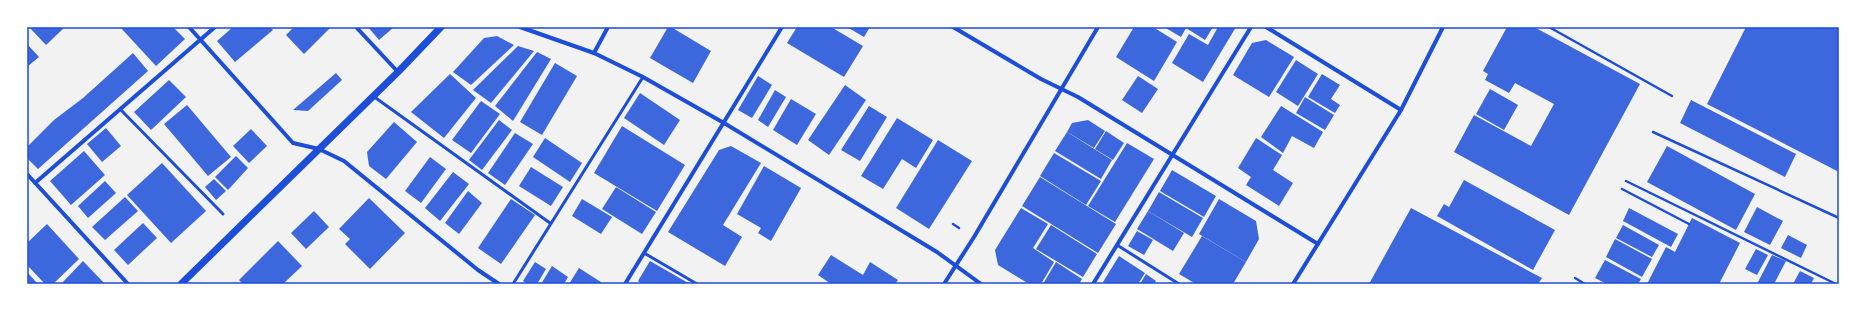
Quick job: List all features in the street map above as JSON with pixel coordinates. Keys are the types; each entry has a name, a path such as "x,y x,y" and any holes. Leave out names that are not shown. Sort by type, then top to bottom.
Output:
{"street":[{"path":"189,27 293,144 319,149 344,161 478,270 499,284"},
{"path":"35,183 215,27"},
{"path":"356,27 398,72"},
{"path":"181,284 398,72 441,27"},
{"path":"520,27 594,52 643,77 724,123 937,252 981,284"},
{"path":"594,52 608,27"},
{"path":"625,284 782,27"},
{"path":"953,27 1041,79 1078,97 1318,244"},
{"path":"944,284 974,238 1098,27"},
{"path":"1093,284 1251,27"},
{"path":"1266,27 1401,110"},
{"path":"1293,284 1401,110 1443,27"},
{"path":"27,174 128,284"}],"lane":[{"path":"513,284 643,77"},
{"path":"373,96 550,223"},
{"path":"120,108 223,214"},
{"path":"1117,245 1179,284"},
{"path":"644,253 697,284"}],"path":[{"path":"1549,27 1672,96"},
{"path":"1653,132 1839,218"},
{"path":"1626,181 1836,284"},
{"path":"1622,189 1689,224"},
{"path":"1575,278 1586,284"}],"building":[{"path":"29,27 65,27 46,45"},
{"path":"120,27 173,27 185,39 156,66"},
{"path":"233,27 270,27 273,30 235,62 217,41"},
{"path":"294,27 331,27 304,54 286,35"},
{"path":"368,27 394,27 379,40"},
{"path":"668,27 671,27 711,51 693,83 650,58"},
{"path":"797,27 831,27 863,46 844,77 787,43"},
{"path":"847,27 870,27 864,37"},
{"path":"1134,27 1153,27 1177,42 1154,81 1116,57"},
{"path":"1164,27 1213,27 1205,40 1186,28 1181,37"},
{"path":"1218,27 1236,27 1203,82 1172,63 1189,34 1208,45"},
{"path":"1507,27 1534,27 1640,84 1569,215 1454,152 1474,115 1531,146 1554,104 1515,83 1509,93 1485,80 1488,74 1483,71"},
{"path":"1746,27 1839,27 1839,172 1707,104"},
{"path":"497,36 514,45 471,85 453,72 484,38"},
{"path":"1266,40 1294,57 1269,97 1233,75 1252,43"},
{"path":"27,44 39,57 27,67"},
{"path":"518,46 534,51 491,103 473,90"},
{"path":"537,52 551,59 513,121 495,106"},
{"path":"133,53 148,71 38,169 27,158 27,147 54,120 83,98"},
{"path":"1296,60 1318,74 1298,106 1276,92"},
{"path":"555,63 577,76 542,135 520,122"},
{"path":"336,73 342,80 308,111 293,110"},
{"path":"450,74 476,98 444,138 411,112"},
{"path":"1322,74 1340,85 1331,99 1340,105 1335,113 1308,97"},
{"path":"758,76 772,85 752,118 738,110"},
{"path":"1138,76 1158,89 1142,113 1122,100"},
{"path":"169,80 186,97 151,130 134,112"},
{"path":"845,85 866,100 829,155 808,140"},
{"path":"1490,89 1518,105 1504,130 1476,114"},
{"path":"775,90 786,97 768,127 758,120"},
{"path":"640,93 680,120 664,145 624,118"},
{"path":"1305,97 1334,115 1325,130 1296,113"},
{"path":"791,99 816,114 797,145 773,130"},
{"path":"1691,100 1796,154 1785,177 1680,123"},
{"path":"481,101 500,114 471,153 452,140"},
{"path":"187,105 231,157 208,176 164,124"},
{"path":"869,106 887,117 860,161 841,150"},
{"path":"1281,106 1323,132 1314,148 1292,136 1283,153 1261,137"},
{"path":"897,118 933,140 916,168 902,159 883,189 861,176"},
{"path":"499,120 512,130 482,170 469,160"},
{"path":"1088,120 1105,131 1094,148 1067,132 1072,123"},
{"path":"394,122 417,142 386,179 369,166 367,152"},
{"path":"622,126 685,165 657,211 594,173"},
{"path":"106,128 121,146 102,162 87,144"},
{"path":"251,129 267,146 249,163 233,146"},
{"path":"1106,131 1124,143 1113,160 1095,149"},
{"path":"1067,132 1112,160 1101,179 1055,151"},
{"path":"515,133 533,144 505,185 488,173"},
{"path":"545,138 582,163 570,182 533,157"},
{"path":"1256,138 1282,155 1273,170 1293,183 1279,206 1246,185 1251,177 1238,168"},
{"path":"938,140 972,161 929,229 896,208"},
{"path":"1127,143 1154,159 1115,222 1088,206"},
{"path":"731,146 761,163 723,225 742,237 725,266 668,232 719,150"},
{"path":"1667,146 1755,194 1736,230 1647,182"},
{"path":"84,151 105,175 71,205 50,181"},
{"path":"1054,153 1101,181 1086,205 1040,176"},
{"path":"236,156 248,168 228,190 215,177"},
{"path":"430,157 446,169 421,203 405,191"},
{"path":"162,163 206,211 171,243 127,195"},
{"path":"764,166 801,188 771,241 758,233 761,228 737,214"},
{"path":"531,167 563,187 551,206 519,186"},
{"path":"1172,170 1216,196 1204,217 1160,191"},
{"path":"453,172 469,184 440,221 425,208"},
{"path":"1040,177 1116,224 1098,253 1022,206"},
{"path":"214,179 226,191 216,200 205,187"},
{"path":"1464,180 1555,230 1533,270 1437,216 1444,204 1449,207"},
{"path":"105,181 116,193 88,218 78,206"},
{"path":"616,187 656,212 642,234 602,209"},
{"path":"468,191 482,203 459,234 445,223"},
{"path":"1159,192 1203,218 1192,237 1148,211"},
{"path":"125,197 138,211 105,240 92,227"},
{"path":"369,198 405,233 370,269 345,244 350,239 339,229"},
{"path":"511,199 535,215 501,264 478,248"},
{"path":"582,199 612,217 601,234 572,216"},
{"path":"1219,199 1256,221 1259,239 1246,262 1199,234"},
{"path":"1757,207 1783,221 1770,245 1744,232"},
{"path":"1021,208 1048,224 1033,248 1054,262 1041,284 1029,284 998,265 995,250"},
{"path":"1411,208 1542,278 1538,284 1369,284"},
{"path":"1629,208 1678,234 1671,247 1623,221"},
{"path":"314,211 329,227 306,249 291,233"},
{"path":"1148,211 1184,233 1173,251 1137,229"},
{"path":"1692,218 1740,243 1719,284 1647,284 1666,247 1675,252"},
{"path":"143,223 157,238 128,265 114,250"},
{"path":"47,224 79,259 53,284 45,284 27,265 27,243"},
{"path":"1051,225 1097,254 1083,277 1036,249"},
{"path":"1623,225 1659,245 1652,257 1616,238"},
{"path":"1137,231 1153,240 1144,255 1128,246"},
{"path":"1788,235 1807,245 1801,258 1781,248"},
{"path":"1202,236 1246,262 1233,284 1196,284 1179,274"},
{"path":"1615,239 1652,259 1642,277 1606,257"},
{"path":"278,241 302,266 283,284 243,284 239,280"},
{"path":"1756,249 1768,255 1757,275 1745,269"},
{"path":"831,255 863,275 870,262 898,280 895,284 831,284 818,275"},
{"path":"1772,255 1786,261 1774,284 1757,284"},
{"path":"1119,256 1145,273 1138,284 1107,284 1103,282"},
{"path":"1605,260 1641,279 1638,284 1607,284 1595,278"},
{"path":"83,261 105,284 61,284"},
{"path":"650,261 690,284 642,284 638,281"},
{"path":"535,262 546,269 537,284 527,284 523,281"},
{"path":"1056,262 1082,279 1079,284 1043,284"},
{"path":"552,266 568,277 564,284 541,284"},
{"path":"579,268 604,284 569,284"},
{"path":"1800,271 1814,278 1811,284 1793,284"},
{"path":"27,272 38,284 27,284"},
{"path":"1146,274 1156,281 1154,284 1140,284"}]}
